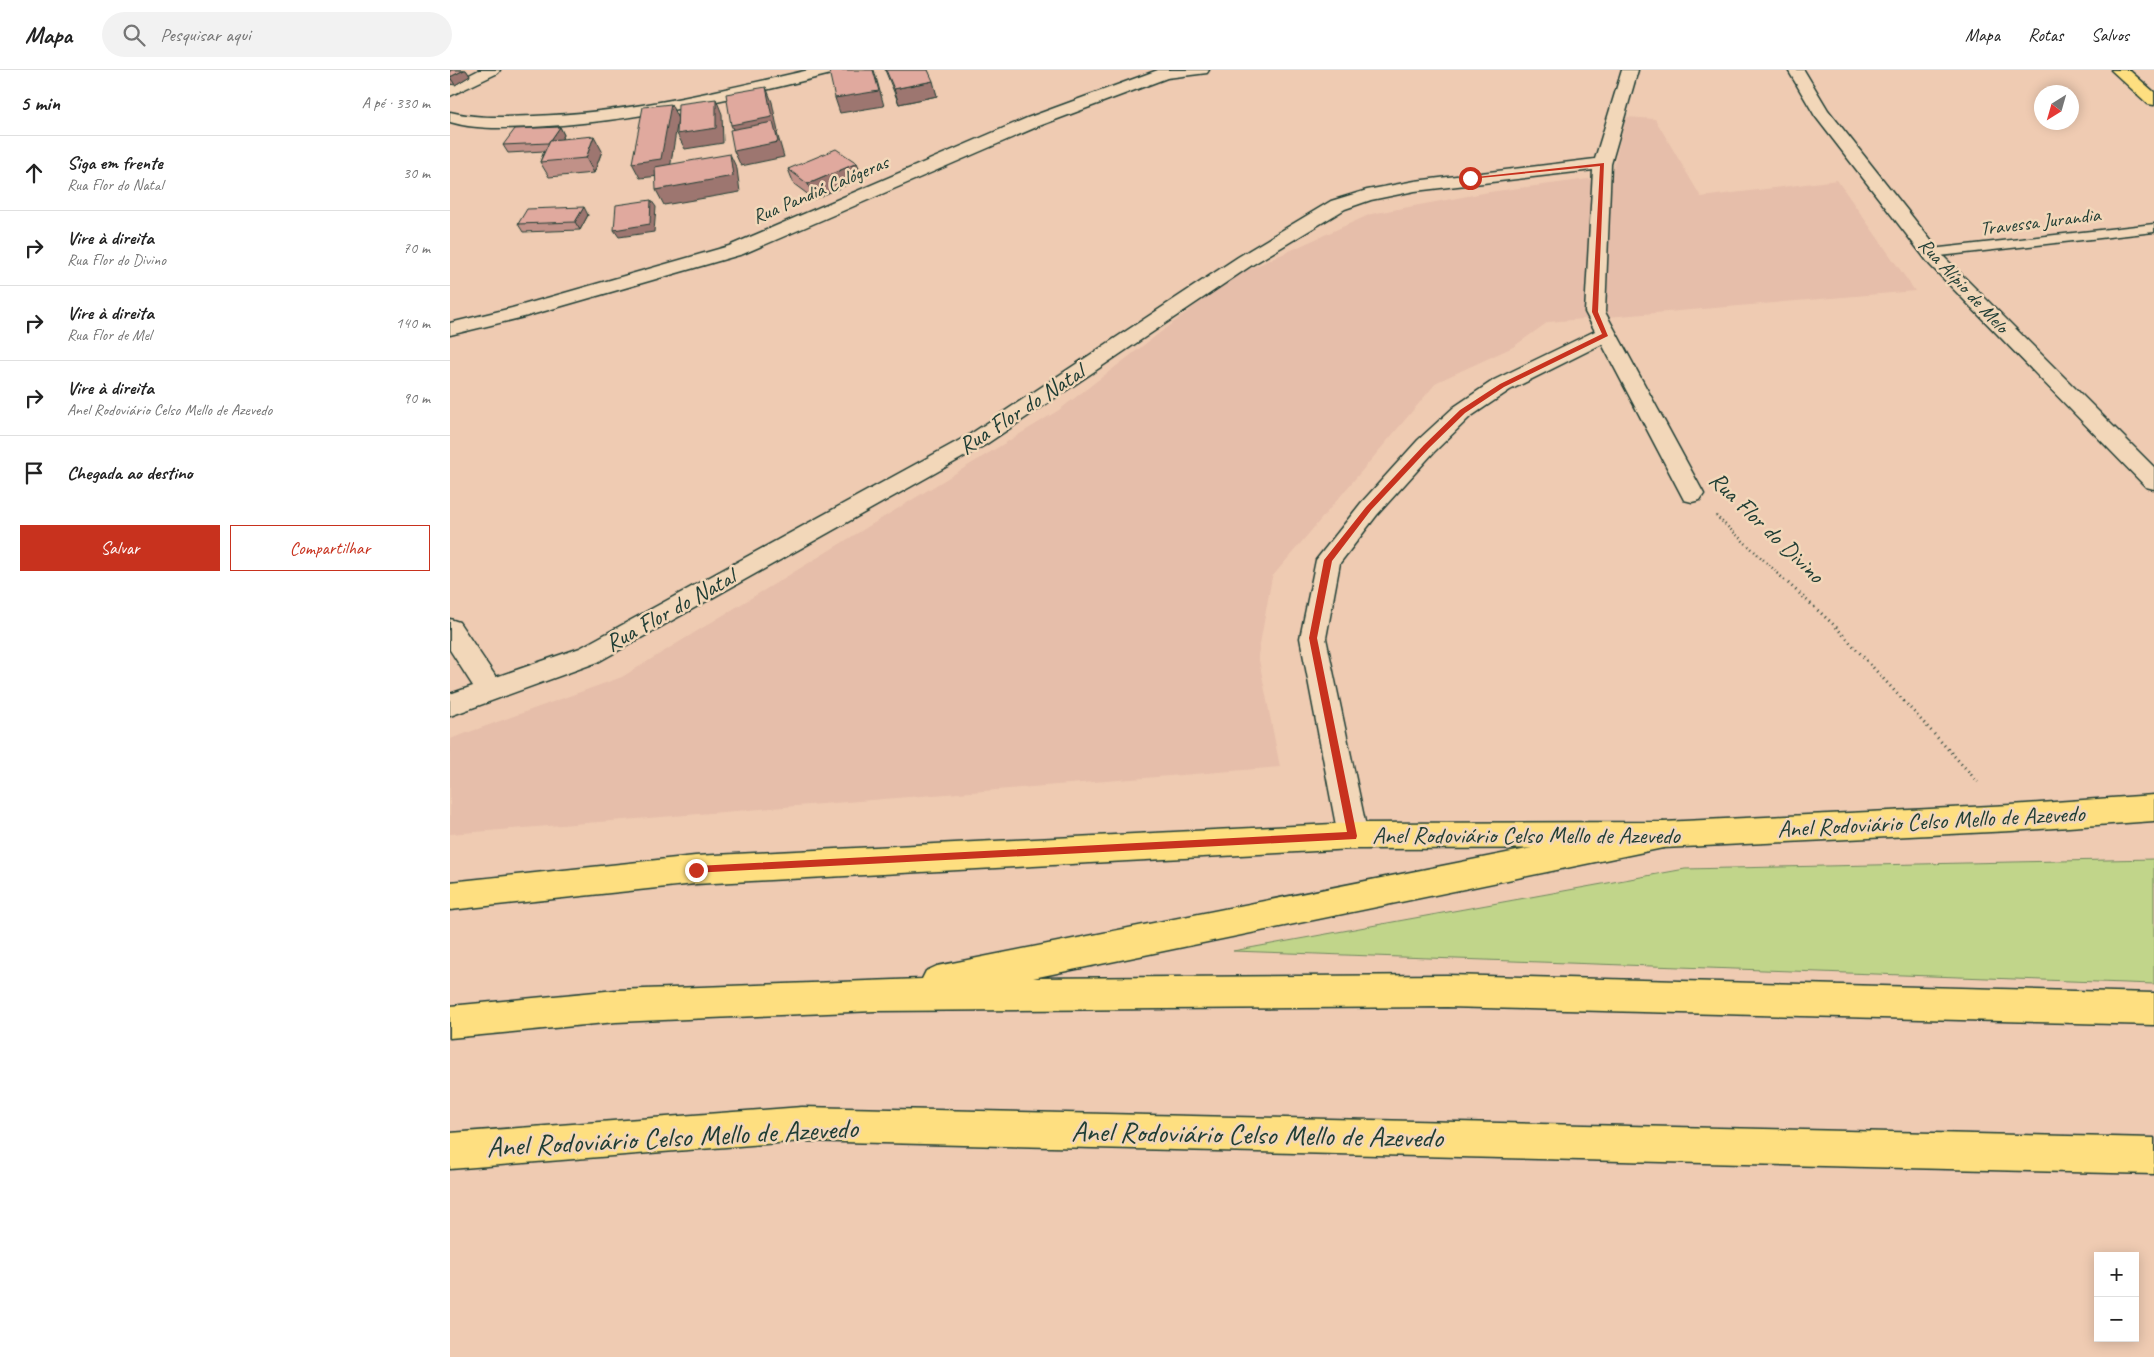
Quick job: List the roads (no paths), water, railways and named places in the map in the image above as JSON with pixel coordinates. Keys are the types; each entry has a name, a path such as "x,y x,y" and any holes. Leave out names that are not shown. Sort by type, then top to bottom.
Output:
{"main road":[{"path":"2119,70 2154,100"},
{"name":"Anel Rodoviário Celso Mello de Azevedo","path":"450,896 696,870 1352,836 1663,835 2011,818 2154,808"},
{"path":"875,995 1663,835"},
{"path":"450,1022 616,1006 875,995 1447,991 2154,1009"},
{"name":"Anel Rodoviário Celso Mello de Azevedo","path":"450,1151 802,1124 2154,1156"}],"street":[{"path":"450,91 492,70"},
{"path":"450,117 502,122 544,122 629,112 723,95 829,70"},
{"name":"Rua Pandiá Calógeras","path":"450,329 517,313 736,250 1033,122 1157,72 1200,70"},
{"name":"Rua Flor do Divino","path":"1630,70 1602,164 1595,312 1692,494"},
{"name":"Rua Alípio de Melo","path":"1796,70 1822,112 1931,253 2154,481"},
{"name":"Rua Flor do Natal","path":"450,705 589,655 977,440 1245,261 1338,205 1367,195 1415,186 1470,178 1602,164"},
{"path":"1352,836 1313,638 1328,560 1368,509 1426,446 1462,412 1502,385 1606,334"},
{"path":"450,629 490,690"}],"lane":[{"name":"Travessa Jurandia","path":"1931,253 2154,228"}]}
